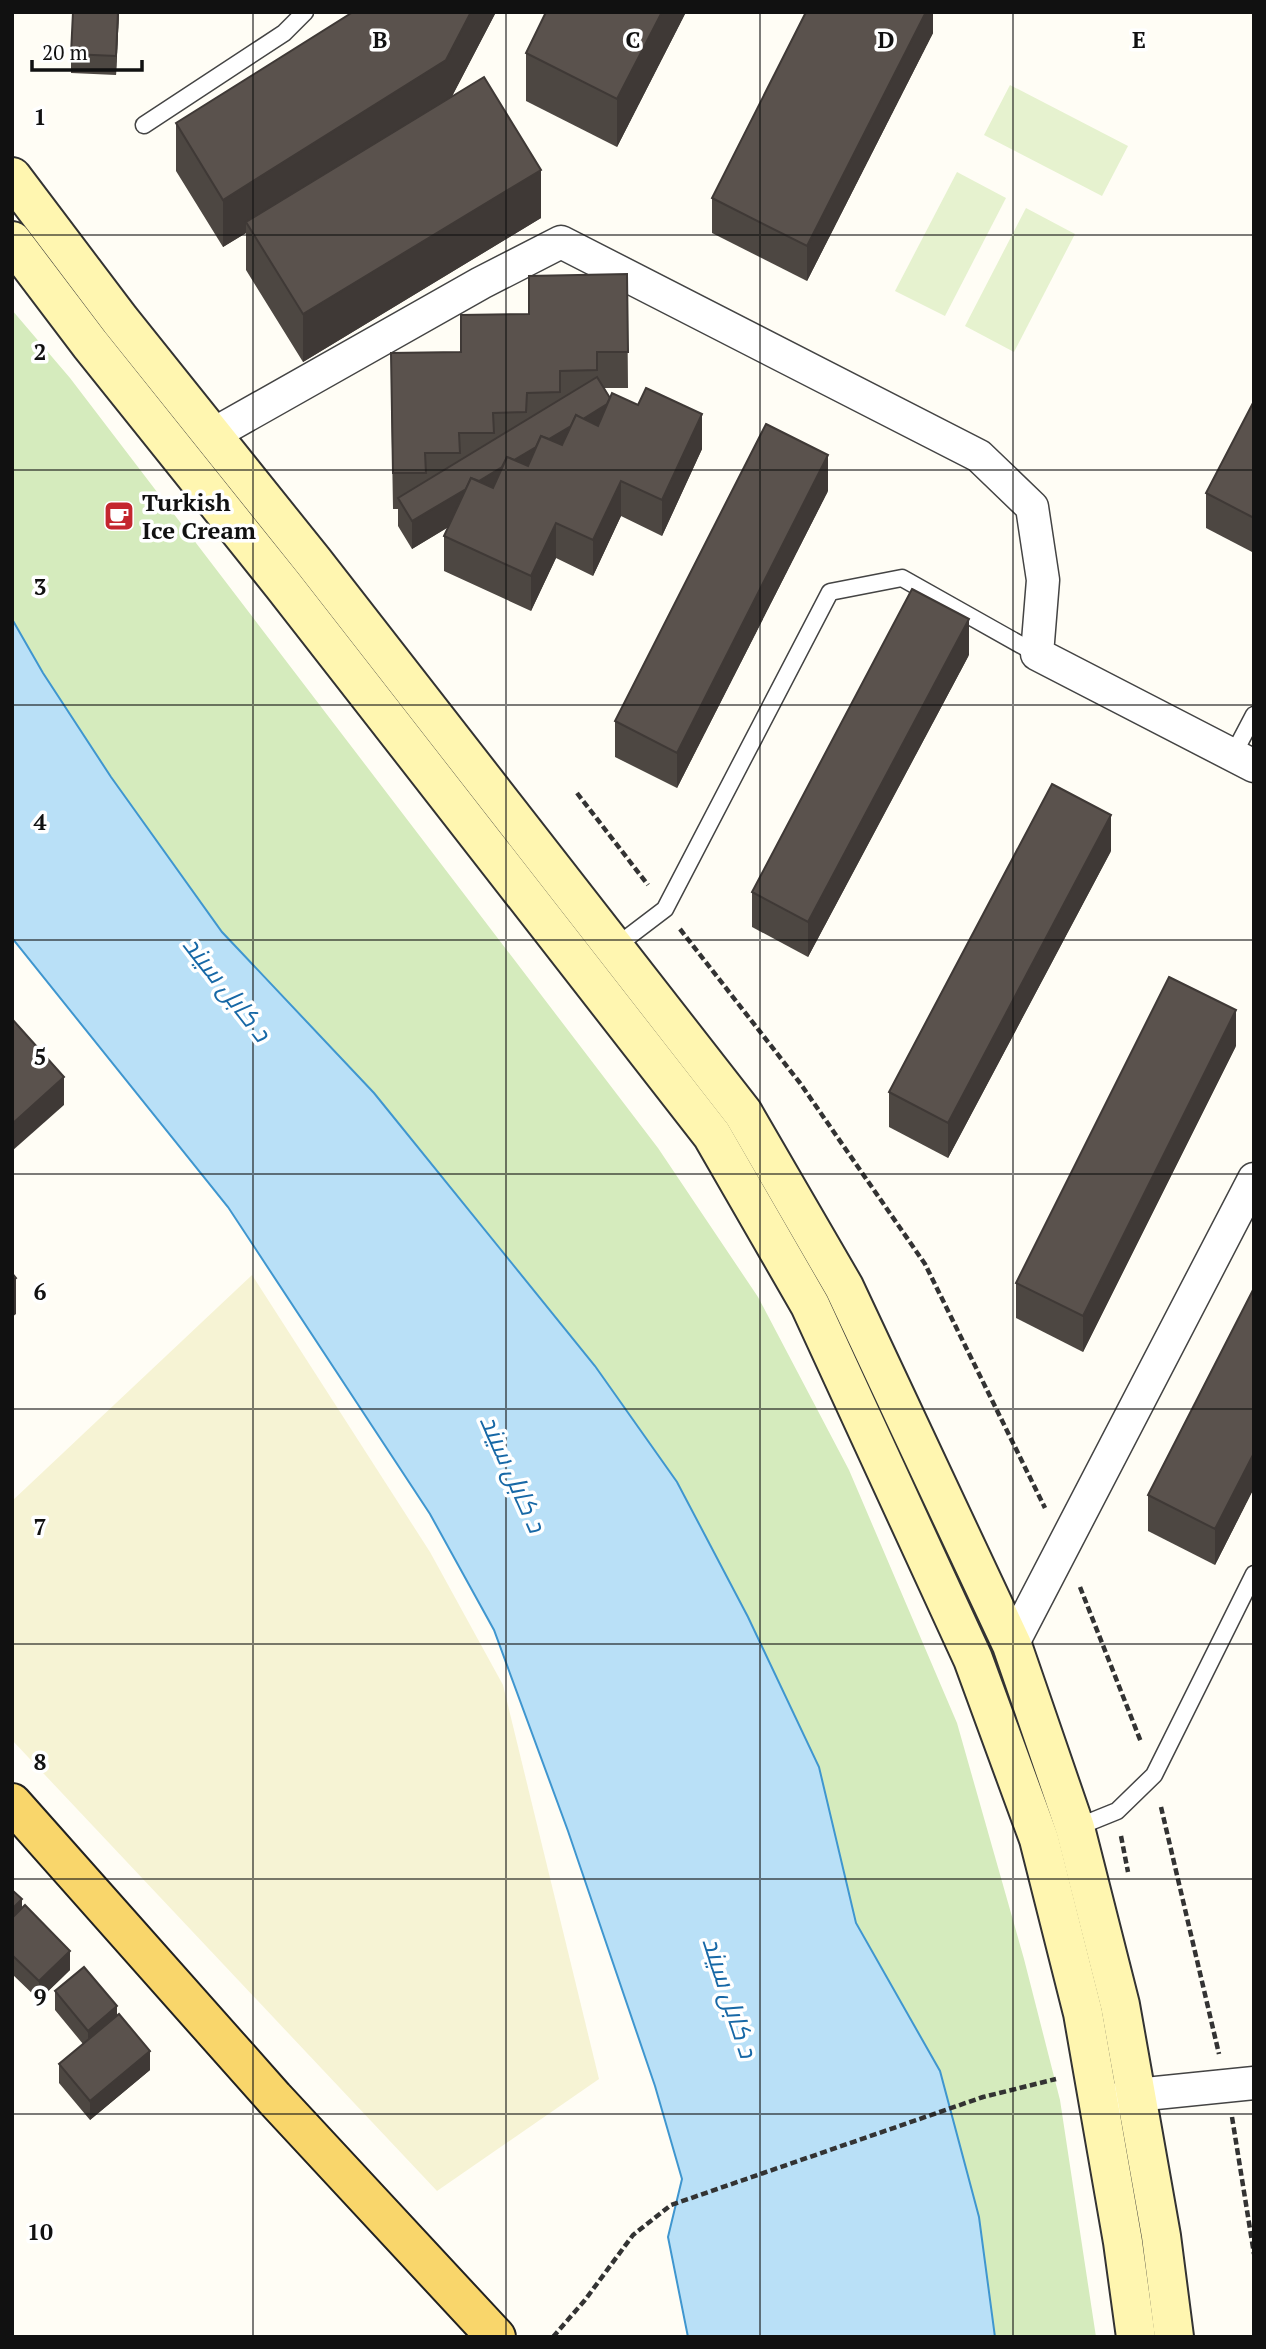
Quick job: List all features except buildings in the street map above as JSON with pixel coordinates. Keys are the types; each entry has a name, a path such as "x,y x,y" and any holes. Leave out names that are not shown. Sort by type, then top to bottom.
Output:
{"main road":[{"path":"12,177 120,320 743,1113 844,1287 924,1465 1012,1646 1075,1828 1120,2005 1161,2236 1174,2337"},
{"path":"12,241 712,1135 810,1305 973,1659 1039,1839 1083,2013 1123,2242 1136,2337"},
{"path":"12,1803 274,2098 496,2337"}],"street":[{"path":"212,436 469,290 561,242 979,456 1032,507 1043,580 1037,654 1243,760"},
{"path":"1012,1646 1254,1179"},
{"path":"1096,2087 1136,2095 1240,2084"}],"lane":[{"path":"144,125 284,33 305,12"},
{"path":"614,948 665,909 830,592 902,578 1037,654"},
{"path":"1243,760 1254,715"},
{"path":"1075,1828 1117,1811 1153,1775 1254,1574"}],"path":[{"path":"577,793 800,1083 925,1264 1063,1544 1153,1775 1240,2084 1254,2255"},
{"path":"553,2337 585,2300 633,2235 671,2205 983,2097 1096,2087"}],"shaded area":[{"path":"252,1275 430,1552 503,1685 599,2079 437,2191 12,1740 12,1501"}],"green space":[{"path":"1010,85 1128,146 1102,196 984,135"},
{"path":"957,172 1006,198 945,316 895,291"},
{"path":"1026,208 1075,234 1014,352 965,326"},
{"path":"12,310 70,378 658,1148 758,1297 849,1470 957,1723 1024,1959 1060,2100 1096,2337 995,2337 979,2217 940,2071 856,1923 819,1767 748,1617 677,1482 595,1366 374,1093 222,932 111,777 43,673 12,619"}],"water":[{"name":"د کابل سيند","path":"12,619 43,673 111,777 222,932 374,1093 595,1366 677,1482 748,1617 819,1767 856,1923 940,2071 979,2217 995,2337 688,2337 668,2237 682,2179 655,2086 568,1831 494,1630 430,1514 228,1207 12,938"}],"place":[{"name":"Turkish Ice Cream","path":"119,516"}]}
